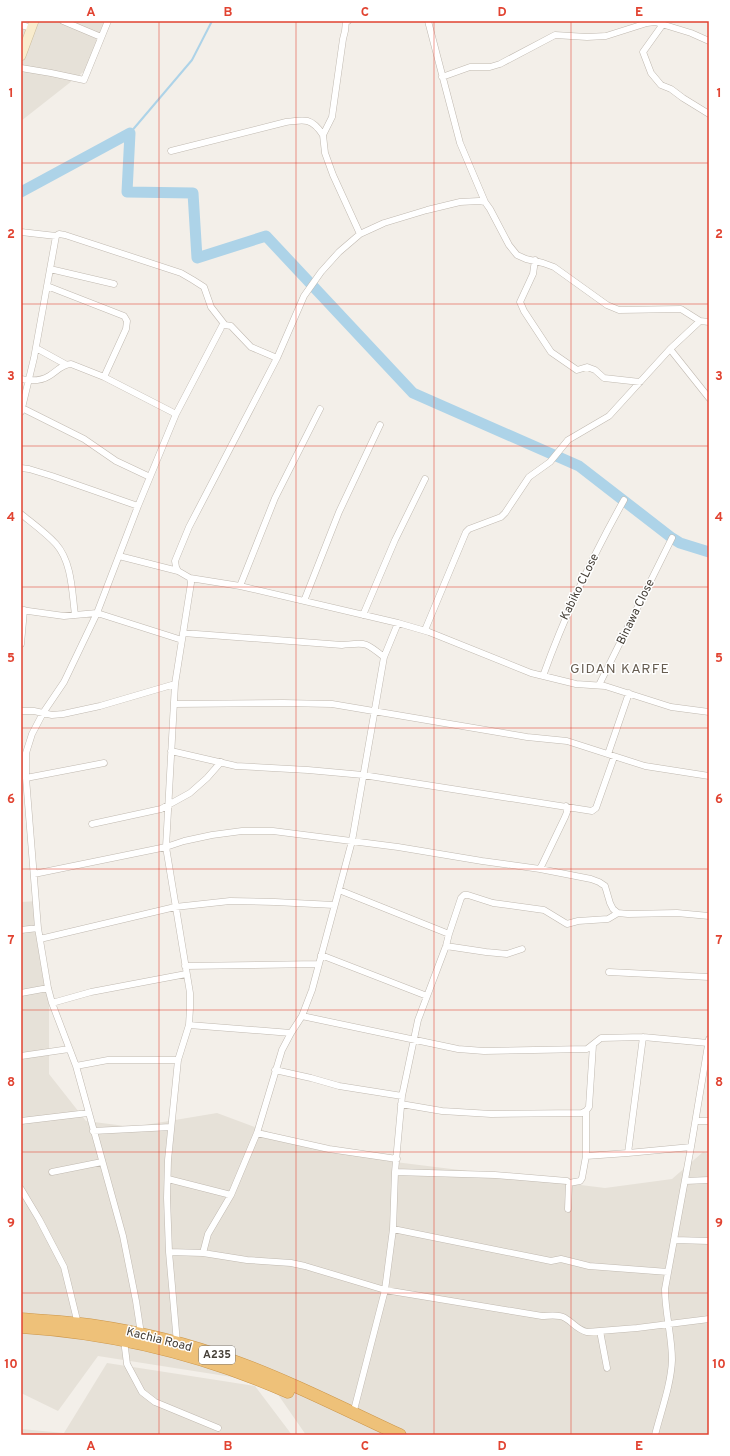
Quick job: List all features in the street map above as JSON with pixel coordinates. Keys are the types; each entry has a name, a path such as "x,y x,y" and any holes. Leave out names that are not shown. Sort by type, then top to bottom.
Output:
{"highway":[{"name":"Kachia Road","path":"21,1319 78,1324 141,1334 230,1359 400,1435"},
{"name":"Kachia Road","path":"21,1327 71,1332 124,1340 152,1346 226,1368 281,1389 382,1435"}],"street":[{"path":"63,21 102,37"},
{"path":"21,68 84,80 108,21"},
{"path":"323,135 332,117 343,39 346,22 348,21"},
{"path":"428,21 460,143 485,202 509,245 517,255 554,267 607,305 619,310 681,309 700,321 709,322"},
{"path":"442,78 470,67 490,67 500,64 554,35 588,37 606,36 646,23 663,24 691,33 709,41"},
{"path":"21,25 33,24 21,56"},
{"path":"663,24 643,52 651,73 661,85 671,89 709,114"},
{"path":"171,151 302,119 316,124 323,135 325,153 333,175 360,234"},
{"path":"178,571 176,561 189,527 277,358 304,296 321,272 339,252 360,234 384,223 460,202 485,202"},
{"path":"21,232 56,236 59,234 64,235 181,273 204,287 211,308 224,325 231,326 251,347 277,358"},
{"path":"56,236 36,348 22,410 84,438 116,461 150,477"},
{"path":"535,260 533,274 520,302 524,311 552,352 577,370 587,367 595,370 604,378 640,382"},
{"path":"50,269 114,284"},
{"path":"47,286 124,316 127,321 126,329 104,377"},
{"path":"425,630 466,532 501,517 530,478 550,462 568,440 607,417 670,349 700,321"},
{"path":"141,1334 136,1301 122,1236 76,1066 52,1003 48,988 38,928 26,778 26,753 32,734 43,713 64,682 97,613 138,506 176,414 224,325"},
{"path":"36,348 65,364 71,364 104,377 176,414"},
{"path":"670,349 709,398"},
{"path":"21,379 28,381 48,377 65,364"},
{"path":"240,586 275,498 320,409"},
{"path":"304,601 339,512 380,425"},
{"path":"21,468 29,468 138,506"},
{"path":"363,615 395,540 425,479"},
{"name":"Kabiko CLose","path":"543,676 557,636 581,583 624,500"},
{"path":"21,514 56,545 66,562 71,583 75,615"},
{"name":"Binawa Close","path":"599,685 672,538"},
{"path":"119,556 178,571 190,578 240,586 425,630 530,673 576,684 605,686 671,707 709,712"},
{"path":"177,1343 169,1252 168,1180 178,1060 189,1025 190,1008 185,966 166,847 175,684 191,583 190,578"},
{"path":"21,644 22,610 64,616 97,613 182,640"},
{"path":"203,1253 208,1234 230,1195 257,1132 282,1050 302,1016 312,990 352,841 384,657 398,623"},
{"path":"183,633 342,645 364,643 384,657"},
{"path":"21,711 34,711 52,715 62,714 100,706 175,684"},
{"path":"171,752 236,766 363,775 592,811 596,808 629,693"},
{"path":"174,704 283,702 332,704 527,737 567,741 645,766 709,776"},
{"path":"92,824 153,811 168,806 190,793 207,778 221,762"},
{"path":"26,778 104,763"},
{"path":"540,868 565,817 567,812 566,806"},
{"path":"34,874 166,847 184,841 242,831 273,831 398,847 482,861 540,868 599,882 605,886 613,909 618,912 628,914 677,913 709,916"},
{"path":"339,890 449,934"},
{"path":"353,1414 385,1290 393,1229 395,1172 402,1096 418,1020 446,946 461,898 464,895 468,895 494,903 544,910 566,924 578,921 608,919 618,912"},
{"path":"40,940 175,907 230,901 334,906"},
{"path":"21,930 38,928"},
{"path":"446,946 507,954 522,950"},
{"path":"321,955 427,996"},
{"path":"185,966 318,964"},
{"path":"609,972 709,977"},
{"path":"52,1003 91,992 186,974"},
{"path":"21,993 48,988"},
{"path":"302,1016 458,1049 484,1051 587,1049 600,1038 709,1041 692,1147 665,1289 665,1303 669,1323 672,1362 668,1386 655,1435"},
{"path":"189,1025 291,1033"},
{"path":"628,1154 643,1038"},
{"path":"395,1172 495,1175 567,1181 569,1183 580,1181 582,1178 586,1156 586,1111 589,1107 593,1045"},
{"path":"21,1056 69,1049"},
{"path":"76,1066 108,1060 178,1060"},
{"path":"275,1070 339,1086 402,1096"},
{"path":"401,1104 442,1111 491,1114 586,1111"},
{"path":"21,1121 88,1113"},
{"path":"696,1121 709,1121"},
{"path":"93,1131 172,1126"},
{"path":"257,1132 329,1149 397,1159"},
{"path":"586,1156 628,1154 692,1147"},
{"path":"52,1172 102,1162"},
{"path":"168,1180 230,1195"},
{"path":"685,1181 709,1180"},
{"path":"568,1209 569,1183"},
{"path":"21,1189 39,1219 64,1267 78,1324"},
{"path":"393,1229 551,1261 561,1259 589,1266 668,1272"},
{"path":"675,1240 709,1241"},
{"path":"169,1252 203,1253 305,1266 385,1290 542,1316 558,1316 565,1318 580,1330 587,1332 709,1319"},
{"path":"600,1331 607,1368"},
{"path":"124,1340 127,1364 142,1392 155,1402 218,1428"}],"shaded area":[{"path":"21,21 107,21 91,66 21,121"},
{"path":"38,901 40,955 49,1004 49,1074 86,1121 133,1127 217,1113 301,1144 387,1161 605,1188 672,1179 703,1152 709,1154 709,1435 306,1435 270,1383 98,1356 58,1411 21,1393 21,902"},
{"path":"107,1363 255,1386 292,1435 21,1435 21,1429 64,1433"}],"waterway":[{"path":"130,133 192,60 212,21"},
{"path":"21,192 130,133 127,192 193,193 197,258 266,236 413,393 579,466 672,538 680,543 709,552"}],"district":[{"name":"GIDAN KARFE","path":"620,669"}]}
